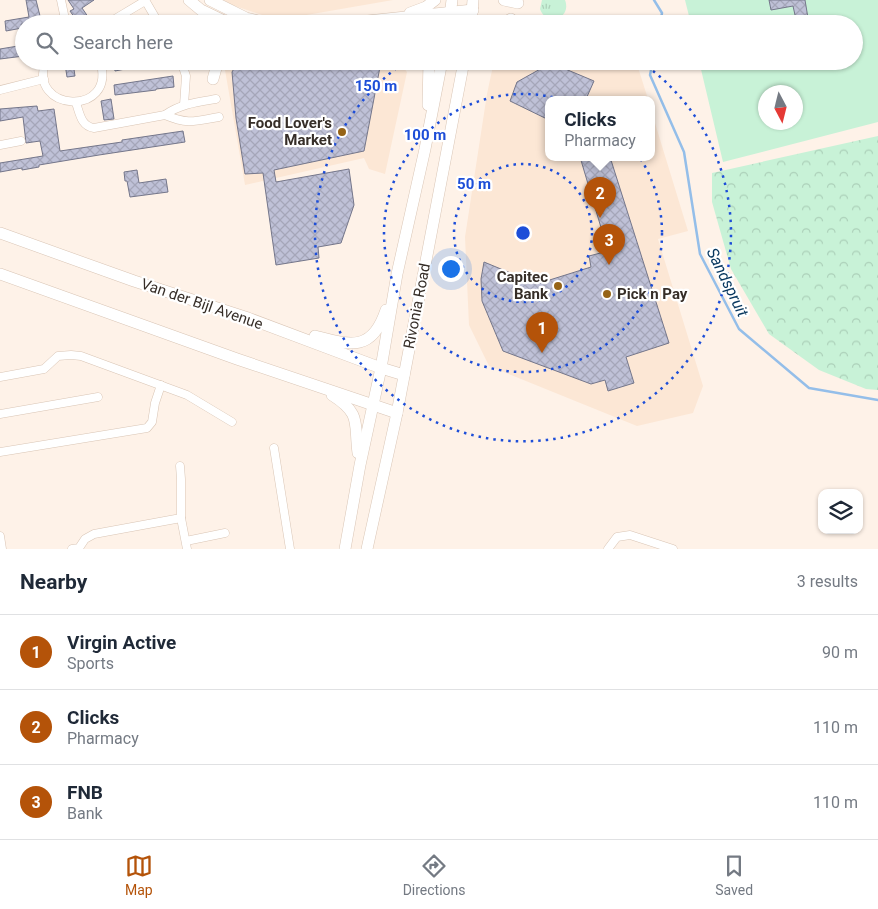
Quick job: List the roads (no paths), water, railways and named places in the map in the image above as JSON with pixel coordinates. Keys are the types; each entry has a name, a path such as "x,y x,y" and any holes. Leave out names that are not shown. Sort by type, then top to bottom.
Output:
{"main road":[{"path":"189,0 201,10 211,15"},
{"path":"210,0 240,15"},
{"path":"405,15 426,7 435,0"},
{"path":"450,15 452,0"},
{"path":"504,0 518,3"},
{"path":"212,79 215,70"},
{"path":"425,149 429,70"},
{"name":"Rivonia Road","path":"346,549 360,465 397,274 440,70"},
{"name":"Rivonia Road","path":"367,549 397,413 462,70"},
{"name":"Van der Bijl Avenue","path":"0,233 134,281 248,318 380,368 404,374"},
{"path":"0,274 397,413"},
{"path":"248,318 340,344 362,341 369,337 380,325 397,274"},
{"path":"322,388 341,401 352,412 356,422 360,465"}],"street":[{"path":"61,0 64,15"},
{"path":"121,15 145,0 154,15"},
{"path":"44,70 44,79 47,88 59,100 68,103 86,100 94,95 99,88 103,70"},
{"path":"184,70 186,76 184,105"},
{"path":"0,90 44,79"},
{"path":"76,103 83,121 89,127 94,128 165,115 184,105 216,99"},
{"path":"165,115 188,122 219,117"},
{"path":"0,145 21,141"},
{"path":"0,377 38,372 44,370 58,356 71,354 187,394 232,422"},
{"path":"0,452 147,428 152,422 155,403 162,385"},
{"path":"0,414 98,397"},
{"path":"274,448 290,549"},
{"path":"180,466 182,479 181,518 186,545 225,533"},
{"path":"77,549 85,539 94,534 181,518"},
{"path":"608,549 617,537 630,535 673,549"},
{"path":"0,536 2,549"}],"waterway":[{"name":"Sandspruit","path":"654,0 662,15"},
{"name":"Sandspruit","path":"651,70 650,75 684,152 700,254 739,329 809,388 878,400"}],"place":[{"name":"Food Lover's Market","path":"342,132"},
{"name":"Clicks","path":"600,218"},
{"name":"FNB","path":"609,265"},
{"name":"Capitec Bank","path":"558,286"},
{"name":"Pick n Pay","path":"607,294"},
{"name":"Virgin Active","path":"542,353"}]}
